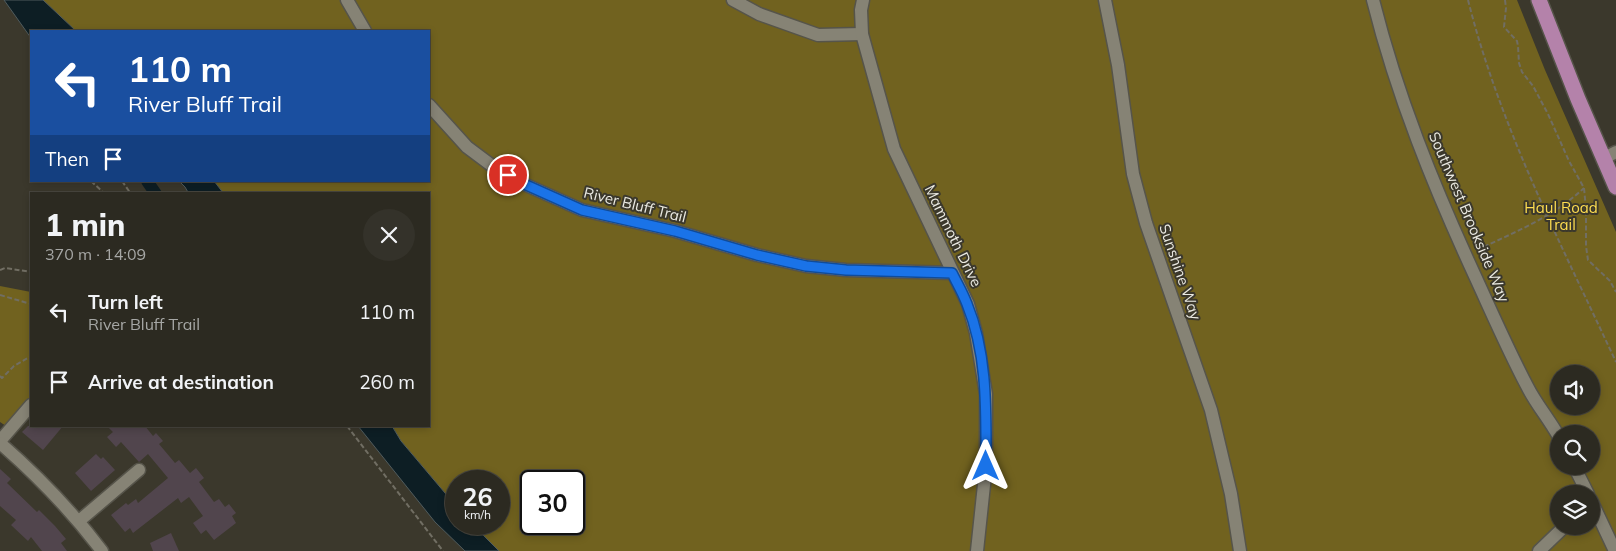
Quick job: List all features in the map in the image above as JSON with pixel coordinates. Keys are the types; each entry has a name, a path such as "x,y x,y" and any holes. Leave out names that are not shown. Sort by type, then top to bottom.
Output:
{"main road":[{"path":"1539,0 1578,99 1610,155 1616,187"}],"street":[{"path":"346,0 364,30"},
{"path":"734,0 759,14 818,35 862,34"},
{"name":"Mammoth Drive","path":"863,0 860,10 862,34 894,149 968,304 974,326 986,394 986,466 976,551"},
{"name":"Sunshine Way","path":"1105,0 1118,65 1134,174 1146,223 1211,410 1231,494 1240,551"},
{"name":"Southwest Brookside Way","path":"1373,0 1404,103 1425,163 1466,256 1528,387 1552,425"},
{"name":"River Bluff Trail","path":"430,106 467,146 492,165 524,184 582,210 675,231 757,255 806,266 846,270 952,273"},
{"path":"30,406 0,442 40,479 79,521 102,551"},
{"path":"79,521 139,470"},
{"path":"1600,520 1615,551"},
{"path":"1539,551 1553,535"}],"path":[{"path":"1468,0 1477,35 1512,135 1616,362"},
{"path":"1505,0 1504,27 1517,41 1519,64 1548,114 1569,161 1584,188 1588,260 1610,281 1616,292"},
{"path":"92,182 103,192"},
{"path":"123,182 130,192"},
{"path":"1466,256 1542,220 1548,214 1570,201 1584,188"},
{"path":"0,270 6,268 30,272"},
{"path":"0,295 30,304"},
{"path":"0,376 2,378 14,366 30,357"},
{"path":"348,427 443,551"}],"green space":[{"name":"Haul Road Trail","path":"43,0 1517,0 1545,70 1616,232 1616,551 499,551 483,535 510,535 510,470 445,470 445,493 401,441 393,427 430,427 430,192 222,192 215,182 430,182 430,30 75,30"},
{"path":"0,286 30,292 30,397 6,426 0,422"}],"shaded area":[{"path":"4,0 43,0 75,30 30,30 30,37"},
{"path":"180,182 215,182 222,192 188,192"},
{"path":"359,427 393,427 401,441 445,493 445,532 435,522"},
{"path":"448,535 483,535 499,551 465,551"}],"building":[{"path":"28,426 62,427 43,450 22,432"},
{"path":"108,427 146,427 153,436 156,433 163,441 159,444 175,463 179,460 190,473 196,468 204,478 199,482 214,502 219,499 225,507 229,504 236,513 232,516 236,523 214,540 206,530 201,534 193,523 203,516 189,497 181,503 178,498 133,533 130,528 125,532 111,515 126,503 128,505 136,499 138,503 168,478 148,454 139,462 121,442 116,447 107,437 113,432"},
{"path":"96,454 101,459 103,457 115,470 91,491 75,473"},
{"path":"0,469 11,479 7,483 37,512 39,510 66,539 61,543 67,551 42,551 31,537 28,541 11,525 16,520 0,506"},
{"path":"171,533 179,551 153,551 150,543"}],"waterway":[{"path":"148,182 155,192"}],"route":[{"path":"508,175 582,210 675,231 757,255 806,266 846,270 952,273 968,304 982,364 986,394 986,466"}]}
